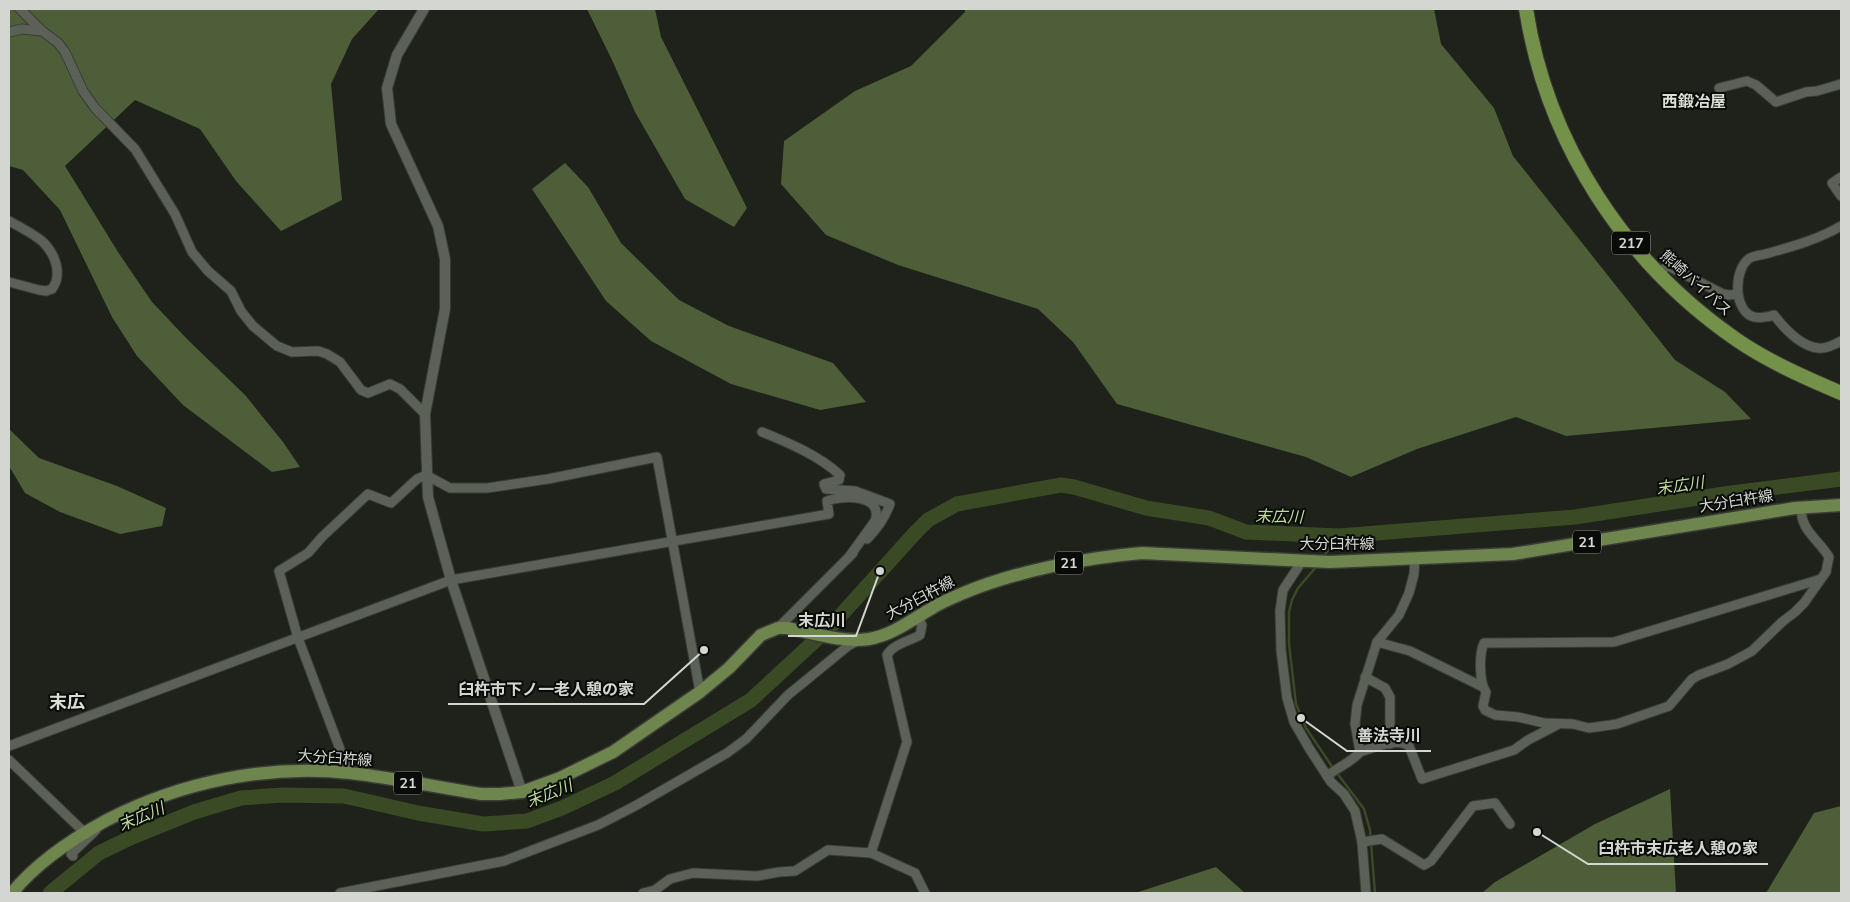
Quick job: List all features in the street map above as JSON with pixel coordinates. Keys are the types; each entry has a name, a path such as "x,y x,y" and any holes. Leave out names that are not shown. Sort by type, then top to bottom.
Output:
{"highway":[{"name":"熊崎バイパス","path":"1526,9 1530,36 1547,98 1566,142 1594,194 1624,235 1657,272 1697,309 1738,340 1796,374 1841,394"}],"main road":[{"name":"大分臼杵線","path":"12,893 63,846 84,832 127,810 156,798 195,786 246,775 293,771 349,773 481,794 522,792 560,778 613,752 700,692 729,668 761,636 782,628 859,640 886,635 936,605 969,591 1000,580 1070,562 1113,555 1142,553 1330,562 1513,554 1802,508 1841,505"}],"street":[{"path":"20,9 41,31 58,43 65,52 83,91 95,108 135,149 175,214 192,252 208,271 231,291 241,311 253,326 277,346 292,352 318,351 327,354 340,362 361,390 368,393 390,384 400,388 425,414"},
{"path":"424,9 397,55 387,88 391,124 438,226 445,259 445,309 425,414 428,497 452,580 522,792"},
{"path":"9,32 22,29 41,31"},
{"path":"1719,88 1747,81 1756,85 1776,102 1806,92 1824,90 1841,84"},
{"path":"1841,177 1832,183 1841,196"},
{"path":"9,221 42,242 55,261 58,276 52,288 46,291 9,282"},
{"path":"1841,226 1821,237 1750,258 1739,275 1738,294 1750,316 1774,315 1793,336 1811,346 1826,348 1841,342"},
{"path":"1657,272 1668,266 1722,294 1738,294"},
{"path":"762,432 787,442 833,468 840,475 839,480 824,484 826,489 855,491 890,504 886,516 878,528 782,628"},
{"path":"426,475 450,488 487,488 531,482 657,456 700,692"},
{"path":"349,773 298,638 279,571 308,554 322,537 368,494 391,503 418,479 426,475"},
{"path":"9,746 452,580 829,514 828,501 852,498 864,499 875,508 877,515 849,557"},
{"path":"1802,508 1801,516 1804,525 1829,556 1826,572 1804,603 1752,651 1728,664 1692,679 1669,706 1617,724 1589,728 1573,724 1558,725 1491,714 1483,706 1486,692 1483,687 1480,659 1484,643 1614,642 1820,579"},
{"path":"1360,752 1355,717 1365,677 1377,642 1399,615 1409,593 1414,574 1415,559"},
{"path":"1304,561 1287,583 1282,595 1280,611 1281,650 1286,690 1294,722 1355,811 1364,842 1366,893"},
{"path":"871,853 907,742 887,655 896,646 920,635 922,625 917,616"},
{"path":"340,893 504,860 598,825 643,802 746,740 788,695 848,646 859,640"},
{"path":"1377,642 1410,651 1483,687"},
{"path":"1365,677 1385,688 1390,697 1390,744"},
{"path":"1329,775 1341,765 1355,759 1360,752 1390,744 1406,744 1409,746 1422,780 1508,752 1558,725"},
{"path":"9,760 84,832"},
{"path":"1364,842 1382,838 1424,865 1431,861 1473,806 1495,803 1510,824"},
{"path":"73,856 71,854 91,836 97,826"},
{"path":"643,893 655,890 670,879 692,873 756,876 795,871 828,850 871,853 915,873 925,893"}],"green space":[{"path":"9,9 379,9 352,39 331,84 342,200 281,231 236,181 200,129 135,100 65,166 118,252 152,302 245,395 283,442 300,467 272,472 183,405 137,356 112,317 60,210 23,170 9,166"},
{"path":"587,9 655,9 661,37 747,208 734,227 685,199 635,112"},
{"path":"965,9 1434,9 1441,44 1494,108 1513,156 1675,360 1725,392 1751,419 1566,436 1516,417 1417,449 1351,477 1306,457 1117,404 1073,342 1038,309 898,265 826,235 781,184 784,141 855,91 911,66 965,12"},
{"path":"565,163 588,187 621,243 679,300 729,326 833,363 866,402 820,410 731,384 651,341 606,301 532,189"},
{"path":"9,429 39,458 117,486 166,508 162,526 120,534 60,512 25,493 9,466"},
{"path":"1670,789 1676,893 1482,893 1495,882 1595,824"},
{"path":"1841,806 1841,893 1766,893 1814,813"},
{"path":"1216,867 1245,893 1135,893"}],"waterway":[{"name":"末広川","path":"50,893 99,853 194,812 241,798 283,795 344,796 418,813 483,824 527,821 562,808 615,783 751,700 832,625 928,520 957,504 1061,485 1146,508 1209,518 1246,532 1339,536 1575,517 1731,493 1841,479"},
{"path":"1323,557 1339,536"},
{"path":"1317,566 1298,588 1292,600 1289,612 1289,644 1296,704 1306,728 1333,768"},
{"path":"1337,773 1364,809 1370,830 1375,893"}],"place":[{"name":"末広川","path":"880,571"},
{"name":"臼杵市下ノ一老人憩の家","path":"704,650"},
{"name":"善法寺川","path":"1301,718"},
{"name":"臼杵市末広老人憩の家","path":"1537,832"}],"district":[{"name":"西鍛冶屋","path":"1694,101"},
{"name":"末広","path":"67,702"}]}
